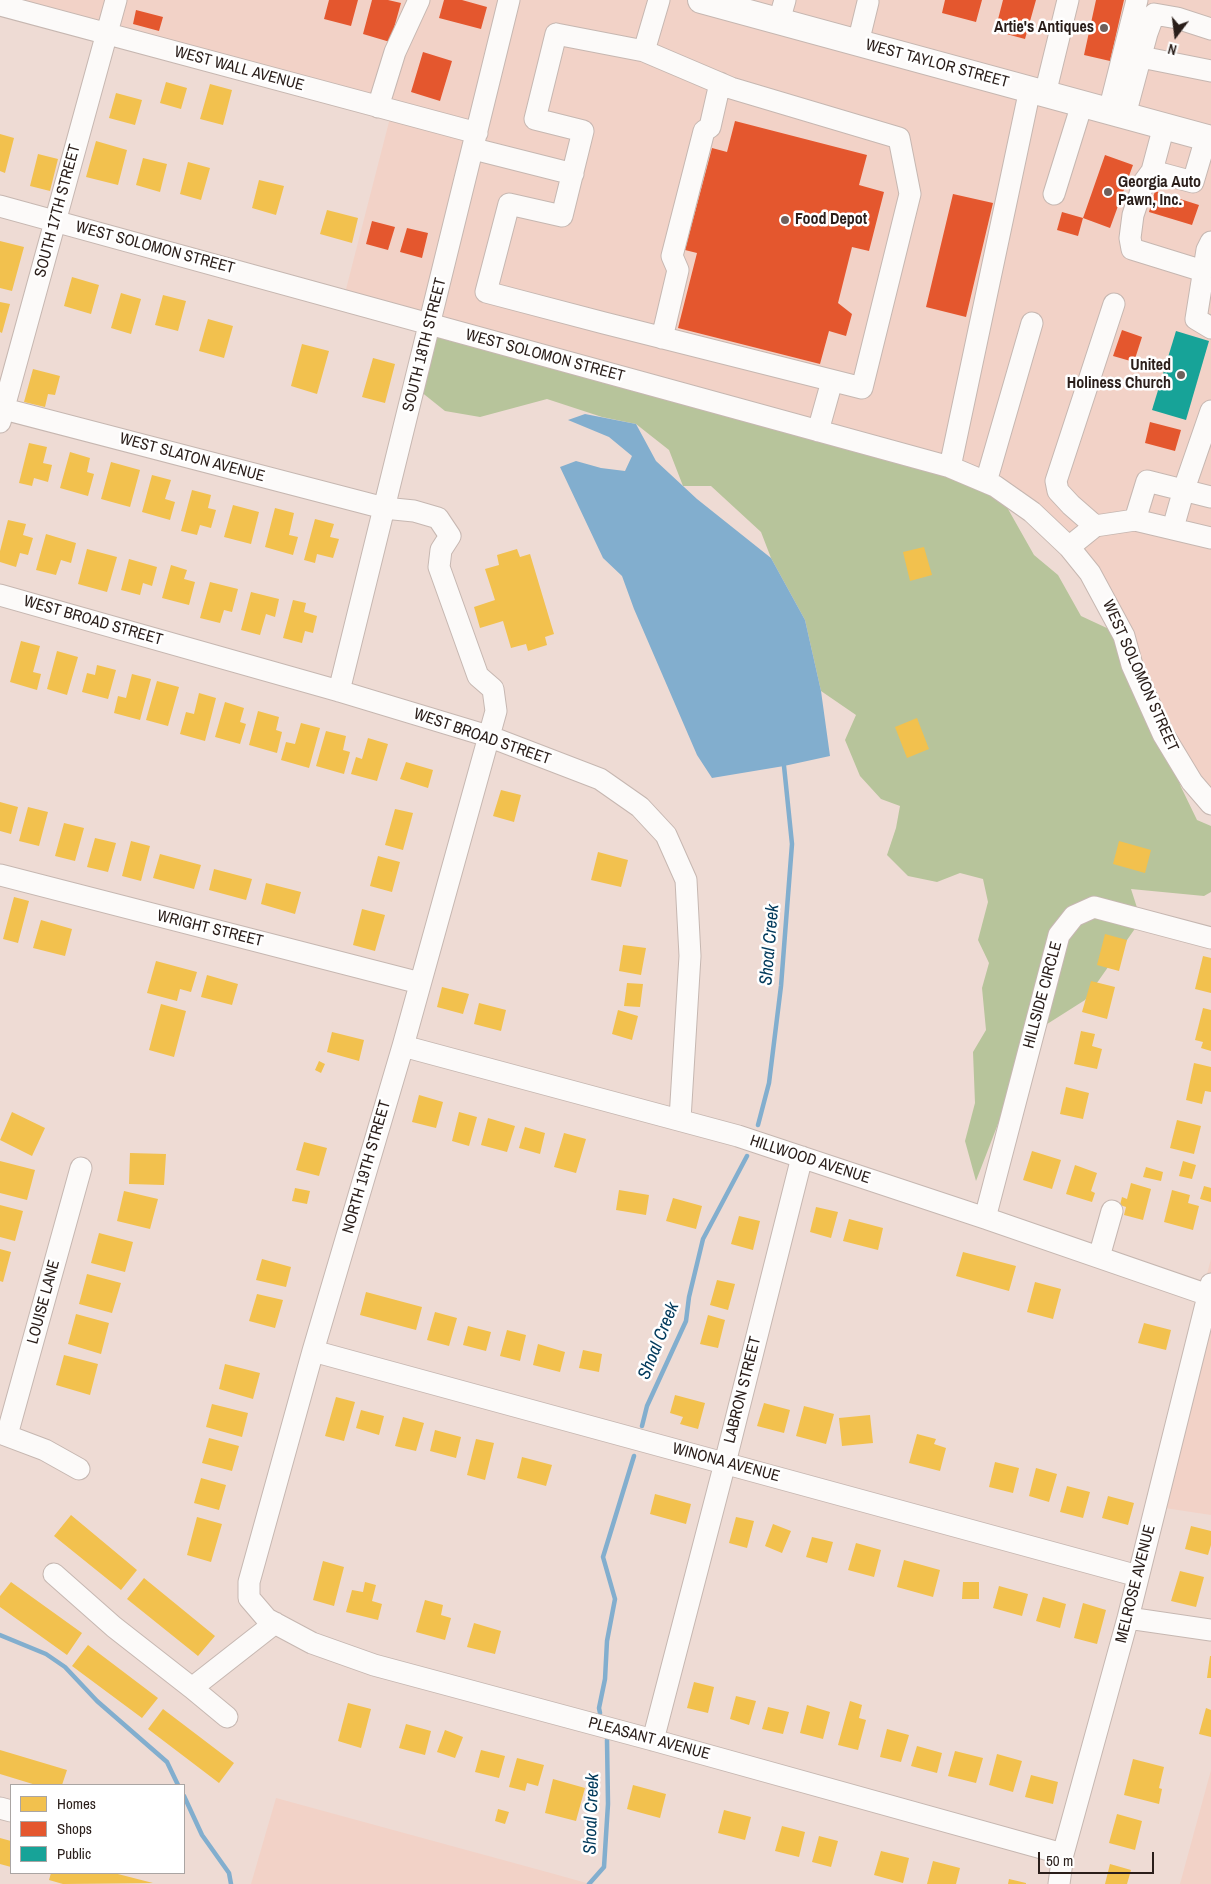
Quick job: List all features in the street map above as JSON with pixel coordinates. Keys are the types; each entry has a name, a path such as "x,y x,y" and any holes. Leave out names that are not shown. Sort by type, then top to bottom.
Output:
{"main road":[{"name":"WEST TAYLOR STREET","path":"701,0 782,11 858,43 1168,127 1208,145"}],"street":[{"name":"SOUTH 17TH STREET","path":"1,414 116,0"},
{"path":"378,106 395,52 419,0"},
{"name":"SOUTH 18TH STREET","path":"340,690 509,0"},
{"path":"644,51 659,0"},
{"path":"950,467 1038,92 1068,0"},
{"path":"1117,113 1137,0"},
{"path":"858,43 868,2"},
{"name":"WEST WALL AVENUE","path":"0,5 378,106 572,174"},
{"path":"1117,113 1141,57 1154,14 1177,18 1211,29"},
{"path":"556,34 644,51 720,83 899,138 910,194 862,388 486,292 509,204 562,216 583,132 534,119 556,34"},
{"path":"1141,57 1211,71"},
{"path":"662,338 678,270 672,256 704,131 710,127 720,83"},
{"path":"1054,194 1082,104"},
{"path":"1168,127 1152,171 1144,182 1133,215 1130,238 1132,248 1203,271"},
{"path":"1152,171 1193,182 1208,145"},
{"name":"WEST SOLOMON STREET","path":"0,206 950,467 995,486 1032,512 1069,547 1090,573 1106,598 1124,636 1132,665 1163,734 1192,782 1211,804"},
{"path":"1211,242 1207,250 1196,320 1211,328"},
{"path":"1095,526 1071,506 1058,491 1056,481 1114,304"},
{"path":"986,482 1032,323"},
{"path":"818,430 832,381"},
{"path":"1173,528 1184,489 1204,456 1211,412"},
{"name":"WEST SLATON AVENUE","path":"1,414 384,508 414,511 438,518 450,536 441,550 439,567 478,676 493,689 496,711 488,736"},
{"path":"1136,520 1147,481 1211,497"},
{"path":"1069,547 1095,526 1136,520 1211,538"},
{"name":"WEST BROAD STREET","path":"0,595 340,690 488,736 600,779 640,807 666,834 686,880 690,956 680,1120"},
{"name":"NORTH 19TH STREET","path":"249,1598 249,1582 313,1351 403,1046 488,736"},
{"name":"WRIGHT STREET","path":"0,875 420,983"},
{"name":"HILLSIDE CIRCLE","path":"985,1218 1059,935 1069,922 1074,916 1094,907 1211,938"},
{"name":"HILLWOOD AVENUE","path":"403,1046 680,1120 802,1156 1099,1257 1210,1292"},
{"name":"LABRON STREET","path":"653,1740 802,1156"},
{"name":"LOUISE LANE","path":"4,1434 81,1168"},
{"path":"1099,1257 1112,1211"},
{"name":"MELROSE AVENUE","path":"1059,1884 1063,1854 1128,1618 1210,1292"},
{"name":"WINONA AVENUE","path":"313,1351 1138,1576"},
{"path":"4,1434 45,1450 79,1469"},
{"path":"54,1574 114,1627 227,1717"},
{"name":"PLEASANT AVENUE","path":"249,1598 267,1619 275,1624 312,1643 374,1665 1063,1854"},
{"path":"1128,1618 1211,1630"},
{"path":"192,1688 275,1624"}],"shaded area":[{"path":"0,0 1211,0 1211,808 1181,787 1135,663 1029,497 344,297 391,114"},
{"path":"1211,1259 1211,1515 1145,1505"},
{"path":"1211,1770 1211,1884 1180,1884"},
{"path":"276,1798 558,1875 590,1884 251,1884"}],"green space":[{"path":"431,324 995,486 1034,555 1058,575 1081,616 1124,636 1163,734 1181,787 1197,820 1211,826 1211,892 1204,896 1131,889 1141,920 1085,1000 1033,1033 976,1181 965,1141 975,1103 973,1052 986,1030 982,988 989,963 978,940 988,902 983,879 960,873 937,882 908,876 887,855 896,828 900,806 881,799 860,776 845,740 856,715 821,691 805,620 771,558 761,532 711,486 683,486 669,450 636,424 602,417 547,399 480,417 445,411 415,387"}],"water":[{"path":"585,414 636,424 656,461 697,499 771,558 805,620 821,691 830,756 712,778 697,755 634,609 622,576 603,558 560,467 576,461 601,468 625,471 632,456 609,437 568,420"}],"building: Homes":[{"path":"166,82 187,88 181,109 160,103"},
{"path":"210,84 232,90 223,125 200,119"},
{"path":"116,93 142,100 135,125 109,118"},
{"path":"0,134 14,138 5,173 0,171"},
{"path":"96,141 127,150 118,185 86,177"},
{"path":"38,154 58,159 50,191 30,186"},
{"path":"143,158 167,164 160,192 136,185"},
{"path":"188,162 210,168 201,200 180,194"},
{"path":"259,180 284,186 276,215 252,208"},
{"path":"327,210 358,218 352,243 320,234"},
{"path":"0,241 24,247 12,291 0,288"},
{"path":"72,277 99,285 91,314 64,306"},
{"path":"121,293 141,299 131,334 111,328"},
{"path":"163,295 186,301 178,331 155,325"},
{"path":"0,302 10,304 2,333 0,332"},
{"path":"208,319 233,326 224,358 199,351"},
{"path":"302,344 329,351 317,394 291,386"},
{"path":"373,358 395,364 385,403 362,397"},
{"path":"33,369 60,376 55,395 48,394 45,407 24,402"},
{"path":"29,443 47,447 43,463 52,465 48,482 34,478 32,486 19,483"},
{"path":"70,452 90,458 87,472 94,474 88,496 60,488"},
{"path":"111,462 140,470 130,507 101,499"},
{"path":"152,475 171,480 165,499 175,502 170,520 142,512"},
{"path":"192,490 211,495 208,508 216,510 211,528 200,525 197,535 181,531"},
{"path":"233,505 259,512 251,544 224,537"},
{"path":"275,508 294,513 289,535 298,537 293,555 265,547"},
{"path":"315,519 334,524 330,537 339,539 333,558 317,554 315,563 304,560"},
{"path":"8,520 26,524 23,535 33,538 28,555 20,553 16,567 0,562 0,551"},
{"path":"46,534 76,543 71,563 61,560 56,575 36,570"},
{"path":"924,547 932,575 910,581 903,552"},
{"path":"87,549 117,557 107,592 78,584"},
{"path":"517,549 520,557 530,554 554,634 545,637 547,645 528,651 526,644 511,648 503,621 480,628 474,607 495,600 485,569 499,565 497,555"},
{"path":"129,559 157,567 152,586 143,583 140,595 121,590"},
{"path":"171,565 187,570 184,579 195,582 189,605 162,598"},
{"path":"210,582 238,589 232,612 224,610 220,623 200,618"},
{"path":"251,592 279,599 275,617 266,614 260,635 241,630"},
{"path":"293,600 306,603 304,612 317,616 313,633 305,631 302,643 283,638"},
{"path":"21,641 40,646 33,672 41,674 37,690 10,682"},
{"path":"57,651 78,657 67,695 47,689"},
{"path":"97,665 116,670 108,699 82,692 87,673 95,675"},
{"path":"132,674 151,679 140,720 114,713 118,696 126,698"},
{"path":"157,681 179,687 168,726 146,720"},
{"path":"199,693 216,698 205,741 180,734 186,712 194,714"},
{"path":"225,702 244,708 240,722 246,724 240,744 215,737"},
{"path":"258,711 279,717 276,730 282,732 277,753 249,745"},
{"path":"917,718 929,749 907,758 895,727"},
{"path":"301,723 320,728 309,768 281,760 286,742 295,744"},
{"path":"326,731 346,736 343,750 350,752 344,774 316,766"},
{"path":"368,738 388,744 377,781 351,774 356,757 362,759"},
{"path":"406,762 433,770 428,788 400,779"},
{"path":"501,790 521,795 514,822 493,816"},
{"path":"0,802 18,807 11,834 0,831"},
{"path":"28,807 48,812 39,846 19,841"},
{"path":"395,809 413,813 403,850 385,845"},
{"path":"64,823 84,828 75,861 55,856"},
{"path":"95,838 116,843 108,872 87,867"},
{"path":"131,841 150,846 141,881 122,876"},
{"path":"1119,841 1151,850 1145,873 1113,864"},
{"path":"598,852 628,860 621,887 591,880"},
{"path":"160,854 201,865 194,889 153,878"},
{"path":"378,856 400,862 392,892 370,886"},
{"path":"214,869 252,879 246,900 209,890"},
{"path":"266,883 301,892 295,914 261,904"},
{"path":"14,897 29,901 18,943 3,939"},
{"path":"362,909 385,915 375,951 353,945"},
{"path":"41,920 72,929 65,956 33,948"},
{"path":"1105,934 1127,940 1119,971 1097,965"},
{"path":"623,945 646,948 641,975 619,971"},
{"path":"1203,956 1211,958 1211,993 1195,989"},
{"path":"156,961 197,972 191,992 180,989 177,1001 147,993"},
{"path":"207,975 238,984 232,1005 201,997"},
{"path":"1091,981 1115,987 1107,1019 1082,1012"},
{"path":"627,983 643,984 640,1007 624,1006"},
{"path":"442,987 469,994 463,1014 437,1007"},
{"path":"479,1003 506,1010 501,1031 474,1024"},
{"path":"161,1004 186,1011 174,1057 149,1050"},
{"path":"1203,1008 1211,1010 1211,1051 1201,1048 1203,1042 1195,1040"},
{"path":"618,1010 638,1016 632,1040 612,1034"},
{"path":"1081,1031 1095,1034 1092,1046 1102,1049 1097,1069 1074,1064"},
{"path":"332,1032 364,1040 359,1061 327,1052"},
{"path":"319,1061 325,1064 321,1073 315,1070"},
{"path":"1194,1063 1211,1067 1211,1092 1205,1091 1202,1104 1186,1100"},
{"path":"1066,1087 1089,1093 1083,1119 1060,1114"},
{"path":"419,1095 443,1102 436,1128 412,1122"},
{"path":"12,1112 45,1128 32,1156 0,1140"},
{"path":"459,1112 477,1117 469,1146 452,1141"},
{"path":"488,1118 515,1126 507,1152 481,1145"},
{"path":"1177,1120 1201,1126 1194,1154 1170,1148"},
{"path":"525,1127 545,1133 540,1154 519,1148"},
{"path":"564,1133 586,1139 576,1173 554,1167"},
{"path":"304,1142 327,1148 319,1176 296,1170"},
{"path":"1032,1151 1061,1160 1052,1189 1023,1180"},
{"path":"130,1153 166,1154 164,1185 129,1184"},
{"path":"0,1161 35,1170 27,1200 0,1193"},
{"path":"1183,1161 1196,1165 1192,1179 1179,1176"},
{"path":"1075,1165 1097,1173 1091,1191 1095,1193 1092,1202 1066,1194"},
{"path":"1146,1167 1163,1172 1161,1181 1143,1177"},
{"path":"1131,1183 1151,1189 1143,1220 1124,1215 1126,1207 1120,1205 1122,1197 1127,1199"},
{"path":"1204,1186 1211,1188 1211,1202 1200,1199"},
{"path":"295,1188 310,1191 307,1204 292,1201"},
{"path":"619,1190 649,1195 646,1215 616,1210"},
{"path":"1172,1190 1190,1195 1188,1203 1199,1206 1193,1230 1164,1222"},
{"path":"124,1191 158,1199 150,1229 117,1221"},
{"path":"673,1198 702,1206 696,1229 666,1221"},
{"path":"0,1205 23,1211 15,1241 0,1237"},
{"path":"816,1207 838,1212 831,1238 810,1232"},
{"path":"739,1216 760,1221 753,1250 731,1244"},
{"path":"849,1219 883,1228 878,1250 843,1241"},
{"path":"99,1233 133,1242 125,1272 91,1263"},
{"path":"0,1249 11,1252 3,1282 0,1281"},
{"path":"963,1252 1016,1266 1009,1291 956,1276"},
{"path":"262,1259 291,1267 286,1287 256,1280"},
{"path":"87,1274 121,1283 112,1313 79,1304"},
{"path":"717,1280 735,1284 728,1310 710,1305"},
{"path":"1035,1282 1061,1289 1053,1319 1027,1312"},
{"path":"366,1292 422,1307 416,1330 360,1315"},
{"path":"257,1294 283,1300 275,1328 249,1321"},
{"path":"435,1312 457,1318 449,1346 427,1340"},
{"path":"76,1314 109,1323 101,1354 68,1344"},
{"path":"708,1315 725,1320 718,1348 700,1344"},
{"path":"1144,1323 1171,1330 1166,1350 1138,1343"},
{"path":"468,1326 491,1332 486,1351 463,1345"},
{"path":"507,1330 526,1335 520,1361 500,1356"},
{"path":"538,1344 565,1352 560,1372 533,1365"},
{"path":"583,1350 602,1354 599,1372 579,1368"},
{"path":"64,1355 98,1364 90,1395 56,1385"},
{"path":"225,1364 260,1373 253,1399 219,1389"},
{"path":"675,1395 705,1403 698,1429 680,1424 683,1417 670,1413"},
{"path":"336,1397 355,1402 344,1441 325,1436"},
{"path":"764,1403 790,1410 784,1433 757,1426"},
{"path":"212,1404 248,1413 242,1437 206,1427"},
{"path":"804,1406 834,1414 826,1444 796,1436"},
{"path":"361,1410 384,1416 379,1435 356,1428"},
{"path":"870,1415 873,1443 842,1446 839,1418"},
{"path":"403,1417 424,1423 416,1451 395,1446"},
{"path":"435,1430 461,1437 456,1458 430,1451"},
{"path":"917,1434 936,1439 934,1444 946,1448 940,1471 909,1463"},
{"path":"209,1438 239,1446 232,1471 202,1463"},
{"path":"476,1439 494,1443 485,1480 467,1475"},
{"path":"522,1457 552,1465 546,1486 517,1478"},
{"path":"995,1462 1019,1468 1013,1493 989,1487"},
{"path":"1036,1468 1057,1474 1049,1502 1029,1496"},
{"path":"201,1478 226,1485 219,1510 194,1503"},
{"path":"1067,1486 1090,1492 1083,1518 1060,1512"},
{"path":"655,1494 691,1504 686,1524 650,1514"},
{"path":"1108,1496 1134,1503 1128,1525 1102,1518"},
{"path":"71,1515 137,1570 121,1590 54,1536"},
{"path":"197,1517 222,1524 211,1562 187,1555"},
{"path":"736,1517 754,1521 747,1548 729,1543"},
{"path":"773,1524 791,1531 782,1553 765,1546"},
{"path":"1191,1526 1211,1531 1211,1545 1208,1555 1185,1549"},
{"path":"812,1537 833,1542 827,1563 806,1557"},
{"path":"856,1543 881,1550 874,1577 848,1570"},
{"path":"904,1560 940,1570 933,1597 897,1587"},
{"path":"323,1561 344,1567 334,1606 313,1600"},
{"path":"1180,1571 1204,1577 1196,1607 1171,1601"},
{"path":"144,1578 215,1636 198,1656 127,1599"},
{"path":"11,1582 82,1633 67,1655 0,1607 0,1596"},
{"path":"365,1582 376,1585 372,1601 382,1604 378,1620 346,1612 352,1590 363,1592"},
{"path":"963,1582 979,1582 979,1599 962,1599"},
{"path":"999,1586 1028,1594 1022,1616 993,1608"},
{"path":"1043,1597 1066,1604 1060,1628 1036,1621"},
{"path":"425,1600 443,1605 441,1615 451,1618 445,1640 416,1632"},
{"path":"1083,1603 1106,1610 1097,1644 1074,1638"},
{"path":"474,1623 501,1631 495,1654 467,1647"},
{"path":"88,1645 158,1698 142,1718 72,1666"},
{"path":"1210,1656 1211,1678 1207,1678"},
{"path":"694,1682 714,1687 708,1713 687,1708"},
{"path":"736,1696 756,1701 749,1725 730,1719"},
{"path":"850,1701 862,1705 859,1718 866,1720 858,1750 838,1745"},
{"path":"348,1703 371,1709 361,1748 338,1741"},
{"path":"807,1705 830,1712 823,1739 800,1733"},
{"path":"768,1707 789,1712 783,1734 762,1729"},
{"path":"1206,1708 1211,1710 1211,1737 1199,1734"},
{"path":"163,1709 234,1763 219,1783 148,1729"},
{"path":"406,1724 431,1731 425,1755 399,1748"},
{"path":"887,1729 909,1735 901,1762 880,1757"},
{"path":"445,1730 463,1737 455,1758 437,1752"},
{"path":"917,1746 942,1753 937,1773 911,1766"},
{"path":"0,1750 67,1770 62,1784 33,1784 0,1774"},
{"path":"481,1750 505,1756 499,1778 475,1772"},
{"path":"955,1751 983,1758 976,1783 948,1776"},
{"path":"997,1754 1022,1761 1013,1792 989,1785"},
{"path":"517,1758 544,1765 538,1786 527,1783 525,1791 509,1787"},
{"path":"1133,1759 1164,1767 1159,1788 1162,1789 1159,1804 1124,1795"},
{"path":"1031,1775 1058,1782 1053,1804 1025,1797"},
{"path":"553,1779 585,1788 576,1821 545,1813"},
{"path":"633,1785 666,1794 660,1818 627,1809"},
{"path":"498,1809 509,1812 505,1824 495,1821"},
{"path":"724,1810 751,1817 745,1840 718,1833"},
{"path":"1117,1814 1142,1821 1135,1850 1109,1843"},
{"path":"782,1826 805,1832 799,1857 775,1851"},
{"path":"819,1836 838,1841 831,1867 812,1862"},
{"path":"0,1838 10,1841 10,1867 0,1864"},
{"path":"881,1851 909,1858 903,1883 874,1875"},
{"path":"933,1861 960,1868 956,1884 927,1884"},
{"path":"1110,1864 1131,1870 1127,1884 1105,1884"},
{"path":"51,1874 118,1874 153,1883 63,1884 49,1880"},
{"path":"1009,1879 1026,1883 1026,1884 1008,1884"}],"building: Shops":[{"path":"329,0 358,0 351,26 324,19"},
{"path":"372,0 388,0 401,3 390,42 363,34"},
{"path":"444,0 462,0 487,7 481,29 439,18"},
{"path":"945,0 982,0 976,22 942,13"},
{"path":"1003,0 1036,0 1025,39 995,31"},
{"name":"Artie's Antiques","path":"1096,0 1124,0 1110,61 1084,55"},
{"path":"136,10 163,17 159,31 133,24"},
{"path":"423,52 452,61 440,101 411,92"},
{"name":"Food Depot","path":"735,121 867,155 859,185 884,192 869,251 852,247 838,303 852,314 846,336 829,331 820,364 678,328 697,253 685,250 712,148 727,152"},
{"name":"Georgia Auto Pawn, Inc.","path":"1105,155 1133,165 1110,228 1083,218"},
{"path":"1155,191 1199,205 1192,225 1149,212"},
{"path":"953,194 993,203 966,317 926,307"},
{"path":"1062,212 1083,218 1078,236 1057,230"},
{"path":"372,221 395,227 388,250 366,244"},
{"path":"407,228 428,233 422,258 400,252"},
{"path":"1122,330 1142,337 1134,362 1113,356"},
{"path":"1150,422 1181,430 1175,451 1145,443"}],"building: Public":[{"name":"United Holiness Church","path":"1176,331 1209,341 1186,420 1152,410"}],"waterway":[{"name":"Shoal Creek","path":"758,1125 769,1083 781,986 792,844 784,766"},
{"name":"Shoal Creek","path":"642,1426 647,1406 686,1321 689,1297 703,1239 747,1156"},
{"name":"Shoal Creek","path":"600,1713 599,1708 605,1679 607,1641 615,1599 603,1557 634,1456"},
{"path":"0,1635 46,1654 65,1667 97,1701 167,1762 178,1784"},
{"name":"Shoal Creek","path":"589,1884 604,1867 608,1804 607,1740"},
{"path":"185,1798 202,1835 229,1873 231,1884"}],"place":[{"name":"Artie's Antiques","path":"1104,28"},
{"name":"Georgia Auto Pawn, Inc.","path":"1108,192"},
{"name":"Food Depot","path":"785,220"},
{"name":"United Holiness Church","path":"1181,375"}]}
